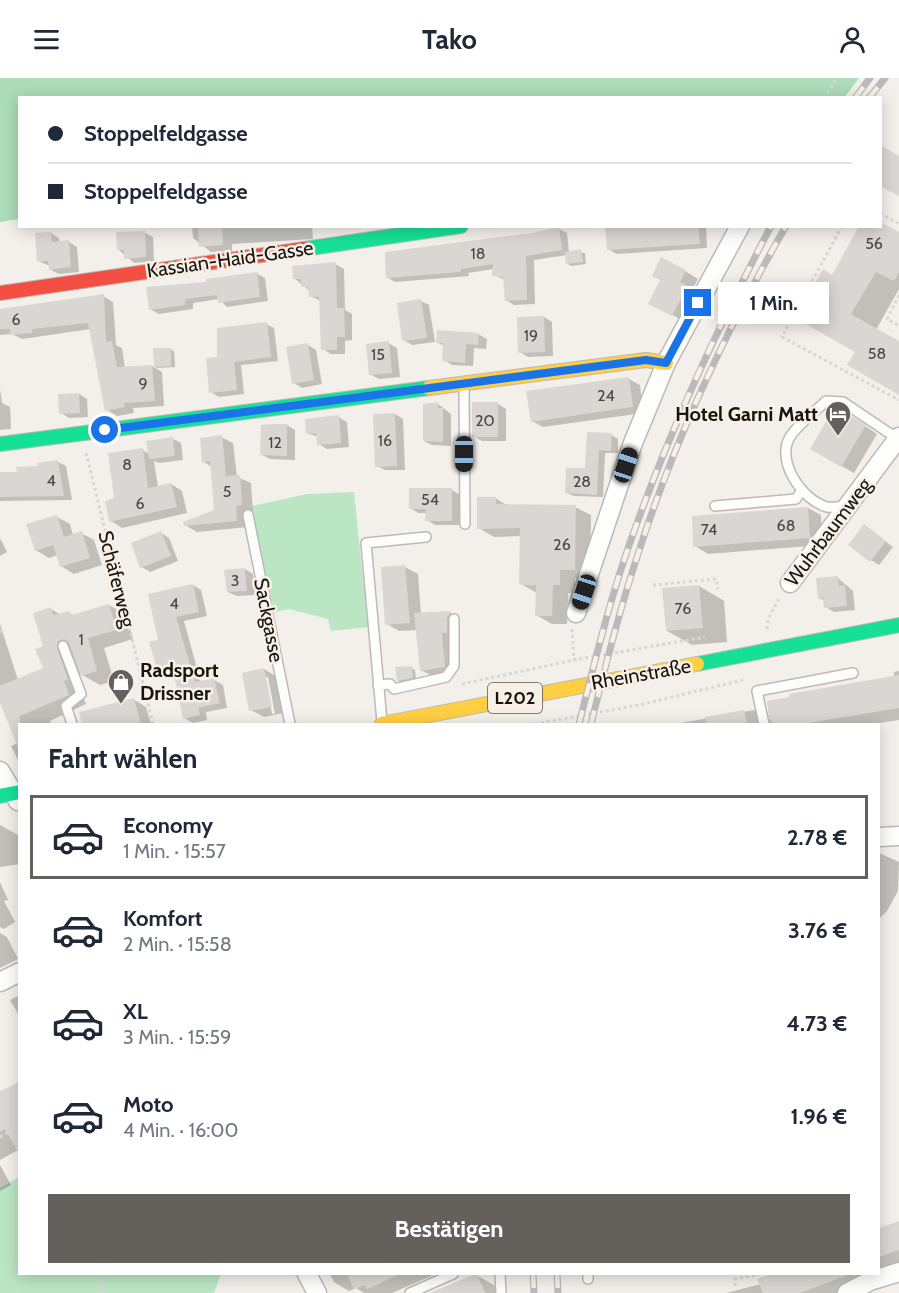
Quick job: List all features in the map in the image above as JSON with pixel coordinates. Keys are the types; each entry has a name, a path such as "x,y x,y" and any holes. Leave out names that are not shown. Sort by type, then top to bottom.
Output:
{"street":[{"name":"Kassian-Haid-Gasse","path":"0,293 447,228"},
{"path":"576,614 633,443 666,363 739,228"},
{"path":"0,444 646,360 666,363"},
{"name":"Wuhrbaumweg","path":"790,583 898,438"},
{"name":"Rheinstraße","path":"387,723 899,625"},
{"path":"0,771 13,796"},
{"path":"880,837 899,836"},
{"path":"0,982 18,973"},
{"path":"847,1293 870,1281 899,1272"},
{"path":"307,1275 316,1293"}],"lane":[{"path":"464,384 465,524"},
{"path":"846,506 827,507 802,490 792,475 786,456 789,438 826,400 843,402 898,438"},
{"path":"715,506 796,499 802,490"},
{"name":"Sackgasse","path":"248,515 290,723"},
{"name":"Rheinstraße","path":"382,723 366,543 426,537"},
{"path":"378,685 390,684 394,689 403,689 446,677 451,673 454,666 454,619"},
{"path":"63,646 81,694 66,706 72,723"},
{"path":"764,723 757,692 853,674"},
{"path":"410,1293 451,1275"},
{"path":"500,1275 501,1293"}],"path":[{"path":"826,96 837,78"},
{"path":"882,214 899,224"},
{"path":"841,228 782,337 899,400"},
{"path":"899,295 887,318 899,326"},
{"name":"Schäferweg","path":"81,433 153,723"},
{"path":"652,585 717,579 718,589"},
{"name":"Wuhrbaumweg","path":"767,631 768,619 774,605 790,583"},
{"path":"574,660 571,631 576,614"},
{"path":"0,631 5,632"},
{"path":"540,723 639,705 752,677"},
{"path":"0,1137 11,1131"},
{"path":"101,1293 102,1275"},
{"path":"735,1286 735,1279 755,1275"}],"green space":[{"path":"0,78 859,78 846,96 18,96 18,219 0,222"},
{"path":"354,492 368,627 331,631 328,619 289,609 272,613 252,506 307,494"},
{"path":"18,1178 18,1275 221,1275 214,1293 0,1293 0,1188"}],"building":[{"path":"882,146 899,156 899,196 882,187"},
{"path":"882,223 899,232 899,272 894,281 876,272 851,314 899,341 899,395 847,365 855,352 795,318 823,269 832,275 858,228 882,228"},
{"path":"198,228 222,228 223,245 199,247"},
{"path":"559,228 562,250 526,256 527,300 505,301 503,277 492,276 493,264 461,269 461,272 386,278 385,252"},
{"path":"605,228 698,228 700,244 607,250"},
{"path":"145,231 146,257 124,259 124,250 117,250 116,232"},
{"path":"51,232 52,242 69,240 71,267 49,270 48,261 37,262 35,233"},
{"path":"581,249 583,262 566,264 565,252"},
{"path":"661,257 686,270 680,282 687,286 672,316 648,304 660,280 652,276"},
{"path":"336,262 337,308 344,308 345,337 337,337 337,350 321,350 319,297 309,297 308,287 301,287 301,279 293,279 292,266"},
{"path":"257,272 260,297 218,303 217,295 185,299 185,305 149,310 146,287 206,282 206,279"},
{"path":"104,294 106,342 112,341 117,367 152,365 155,401 124,403 125,407 105,411 88,323 32,329 32,333 10,335 10,329 0,329 0,309"},
{"path":"421,299 427,338 402,341 397,303"},
{"path":"544,316 545,352 518,353 517,317"},
{"path":"267,322 271,357 234,362 237,390 209,393 206,358 217,357 217,328"},
{"path":"437,330 479,333 478,345 466,344 465,363 442,361 443,343 436,343"},
{"path":"389,341 392,373 369,375 366,344"},
{"path":"308,343 314,380 292,384 286,347"},
{"path":"153,348 171,348 171,366 154,367"},
{"path":"629,377 633,407 531,422 526,391"},
{"path":"79,393 80,413 59,414 58,394"},
{"path":"438,402 438,408 443,408 443,442 423,441 423,404"},
{"path":"472,402 498,402 498,437 472,437"},
{"name":"Hotel Garni Matt","path":"834,408 840,409 866,425 841,467 810,449"},
{"path":"395,413 397,466 375,467 373,414"},
{"path":"339,415 341,443 317,445 316,433 306,434 305,419"},
{"path":"287,424 287,456 260,455 261,425"},
{"path":"587,432 612,433 611,451 599,450 597,495 565,493 566,468 585,468"},
{"path":"222,435 226,476 240,475 242,505 236,506 237,521 184,526 183,522 214,510 210,461 202,463 200,438"},
{"path":"173,437 175,456 149,459 146,441"},
{"path":"143,448 148,488 171,483 177,507 109,522 105,501 114,498 108,453"},
{"path":"58,460 64,496 0,497 0,472 17,472 16,467 38,466 37,463"},
{"path":"409,488 452,488 452,521 425,521 426,509 409,509"},
{"path":"477,497 496,497 496,504 576,505 575,570 560,570 560,585 553,585 552,616 535,616 536,585 519,585 520,528 477,529"},
{"path":"808,507 810,538 693,547 692,516"},
{"path":"57,515 64,537 82,531 90,558 60,567 53,545 35,551 26,524"},
{"path":"864,524 886,541 870,562 848,545"},
{"path":"161,531 171,556 140,568 131,543"},
{"path":"405,565 410,623 385,625 381,567"},
{"path":"245,568 247,591 227,592 224,570"},
{"path":"838,576 839,586 845,585 847,606 824,608 823,598 818,599 816,578"},
{"path":"193,584 199,612 176,617 195,682 214,678 220,703 198,708 200,715 183,719 172,665 157,669 149,642 158,640 148,594"},
{"path":"699,585 703,628 666,631 662,588"},
{"path":"109,604 117,630 88,638 97,671 81,676 69,643 64,639 58,641 57,648 68,680 64,681 69,695 20,716 18,748 0,703 0,686 43,668 35,649 43,646 33,613 51,607 53,615 70,611 71,615"},
{"path":"451,611 447,618 447,633 442,633 445,667 420,671 414,613"},
{"path":"412,666 413,678 397,681 395,667"},
{"path":"264,668 272,707 249,711 242,673"},
{"path":"899,675 899,708 808,723 772,723 769,717 767,701 790,697 789,694"},
{"name":"Radsport Drissner","path":"134,698 141,723 82,723 79,712"},
{"path":"744,710 747,723 706,723 705,717"},
{"path":"18,1084 18,1152 5,1129 0,1132 0,1091"},
{"path":"899,1221 899,1250 880,1257 880,1228"},
{"path":"347,1275 399,1275 367,1289 365,1285 354,1289"},
{"path":"477,1275 485,1293 430,1293"},
{"path":"769,1275 848,1275 800,1293 763,1293 757,1279"}],"railway":[{"path":"856,96 870,78"},
{"path":"871,96 885,78"},
{"path":"579,723 617,583 662,457 732,302 770,228"},
{"path":"591,723 627,589 655,504 687,422 724,342 785,228"},
{"path":"533,1275 534,1293"},
{"path":"557,1275 558,1293"}],"traffic: fast":[{"path":"304,249 447,228"},
{"path":"0,444 429,388"},
{"path":"697,664 899,625"},
{"path":"0,796 18,792"}],"traffic: slow":[{"path":"429,388 646,360 666,363"},
{"path":"387,723 697,664"}],"traffic: jam":[{"path":"0,293 304,249"}],"place":[{"name":"Hotel Garni Matt","path":"838,437"},
{"name":"Radsport Drissner","path":"121,705"}],"route":[{"path":"105,430 646,360 666,363 698,303"}]}
